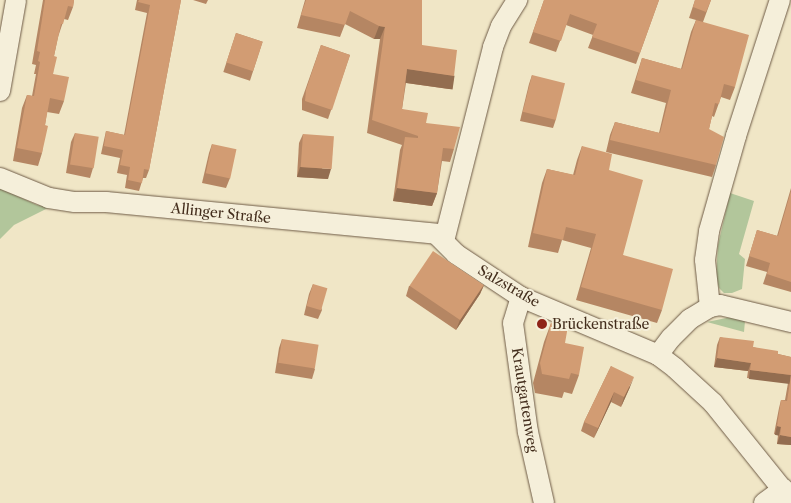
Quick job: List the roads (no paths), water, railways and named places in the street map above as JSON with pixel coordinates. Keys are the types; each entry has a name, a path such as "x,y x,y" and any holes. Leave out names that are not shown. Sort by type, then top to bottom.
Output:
{"street":[{"path":"0,91 16,0"},
{"path":"710,307 705,260 709,231 736,136 780,0"},
{"path":"444,241 492,47 508,2"},
{"name":"Allinger Straße","path":"0,178 49,198 75,202 125,203 436,234 444,241"},
{"name":"Salzstraße","path":"444,241 456,254 521,297 658,355 693,382 713,403 787,494"},
{"name":"Krautgartenweg","path":"521,297 513,323 528,432 544,503"},
{"path":"658,355 690,318 710,307 720,305 791,322"},
{"path":"764,503 787,494"}],"place":[{"name":"Brückenstraße","path":"542,324"}]}
